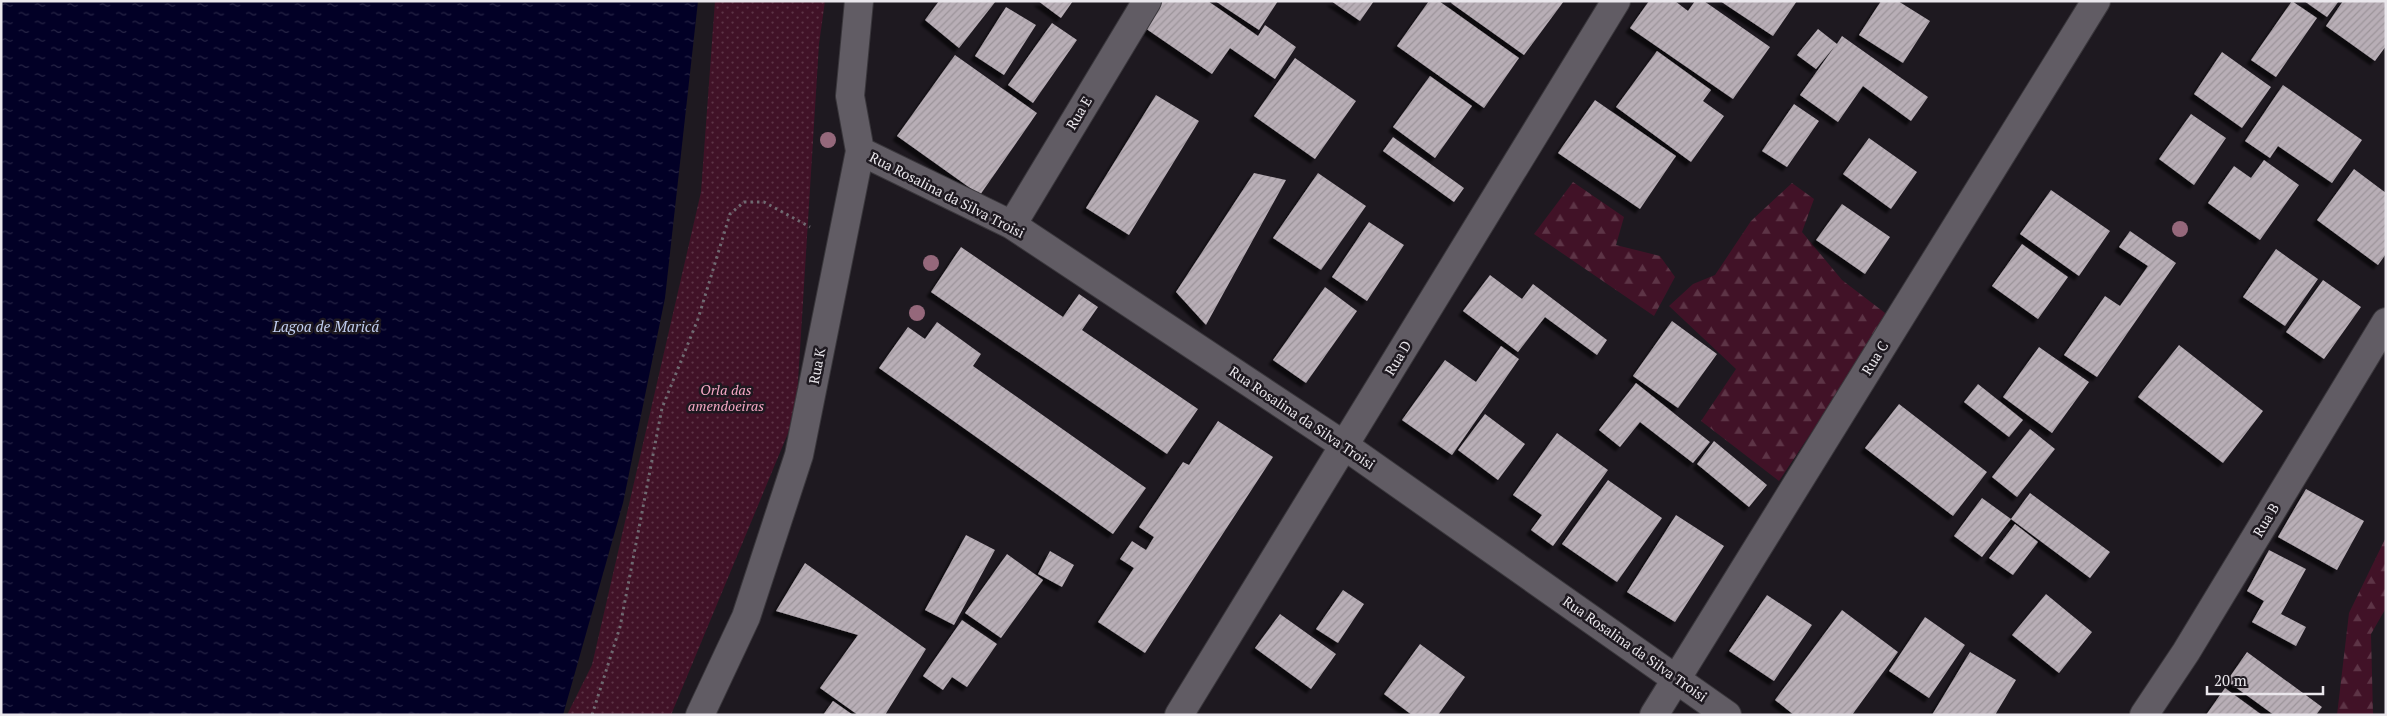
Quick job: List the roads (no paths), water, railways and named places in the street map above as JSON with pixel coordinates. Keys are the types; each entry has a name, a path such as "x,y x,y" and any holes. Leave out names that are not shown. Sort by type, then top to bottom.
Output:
{"street":[{"name":"Rua K","path":"700,715 746,617 800,455 860,151 850,96 860,1"},
{"name":"Rua E","path":"1012,225 1147,1"},
{"name":"Rua D","path":"1178,715 1616,1"},
{"name":"Rua C","path":"1654,715 2096,1"},
{"name":"Rua Rosalina da Silva Troisi","path":"860,151 1012,225 1344,446 1677,678 1727,715"},
{"name":"Rua B","path":"2144,715 2186,652 2386,322"}],"water":[{"name":"Lagoa de Maricá","path":"1,1 698,1 665,298 623,503 563,715 1,715"}],"park label":[{"name":"Orla das amendoeiras","path":"726,398"}]}
